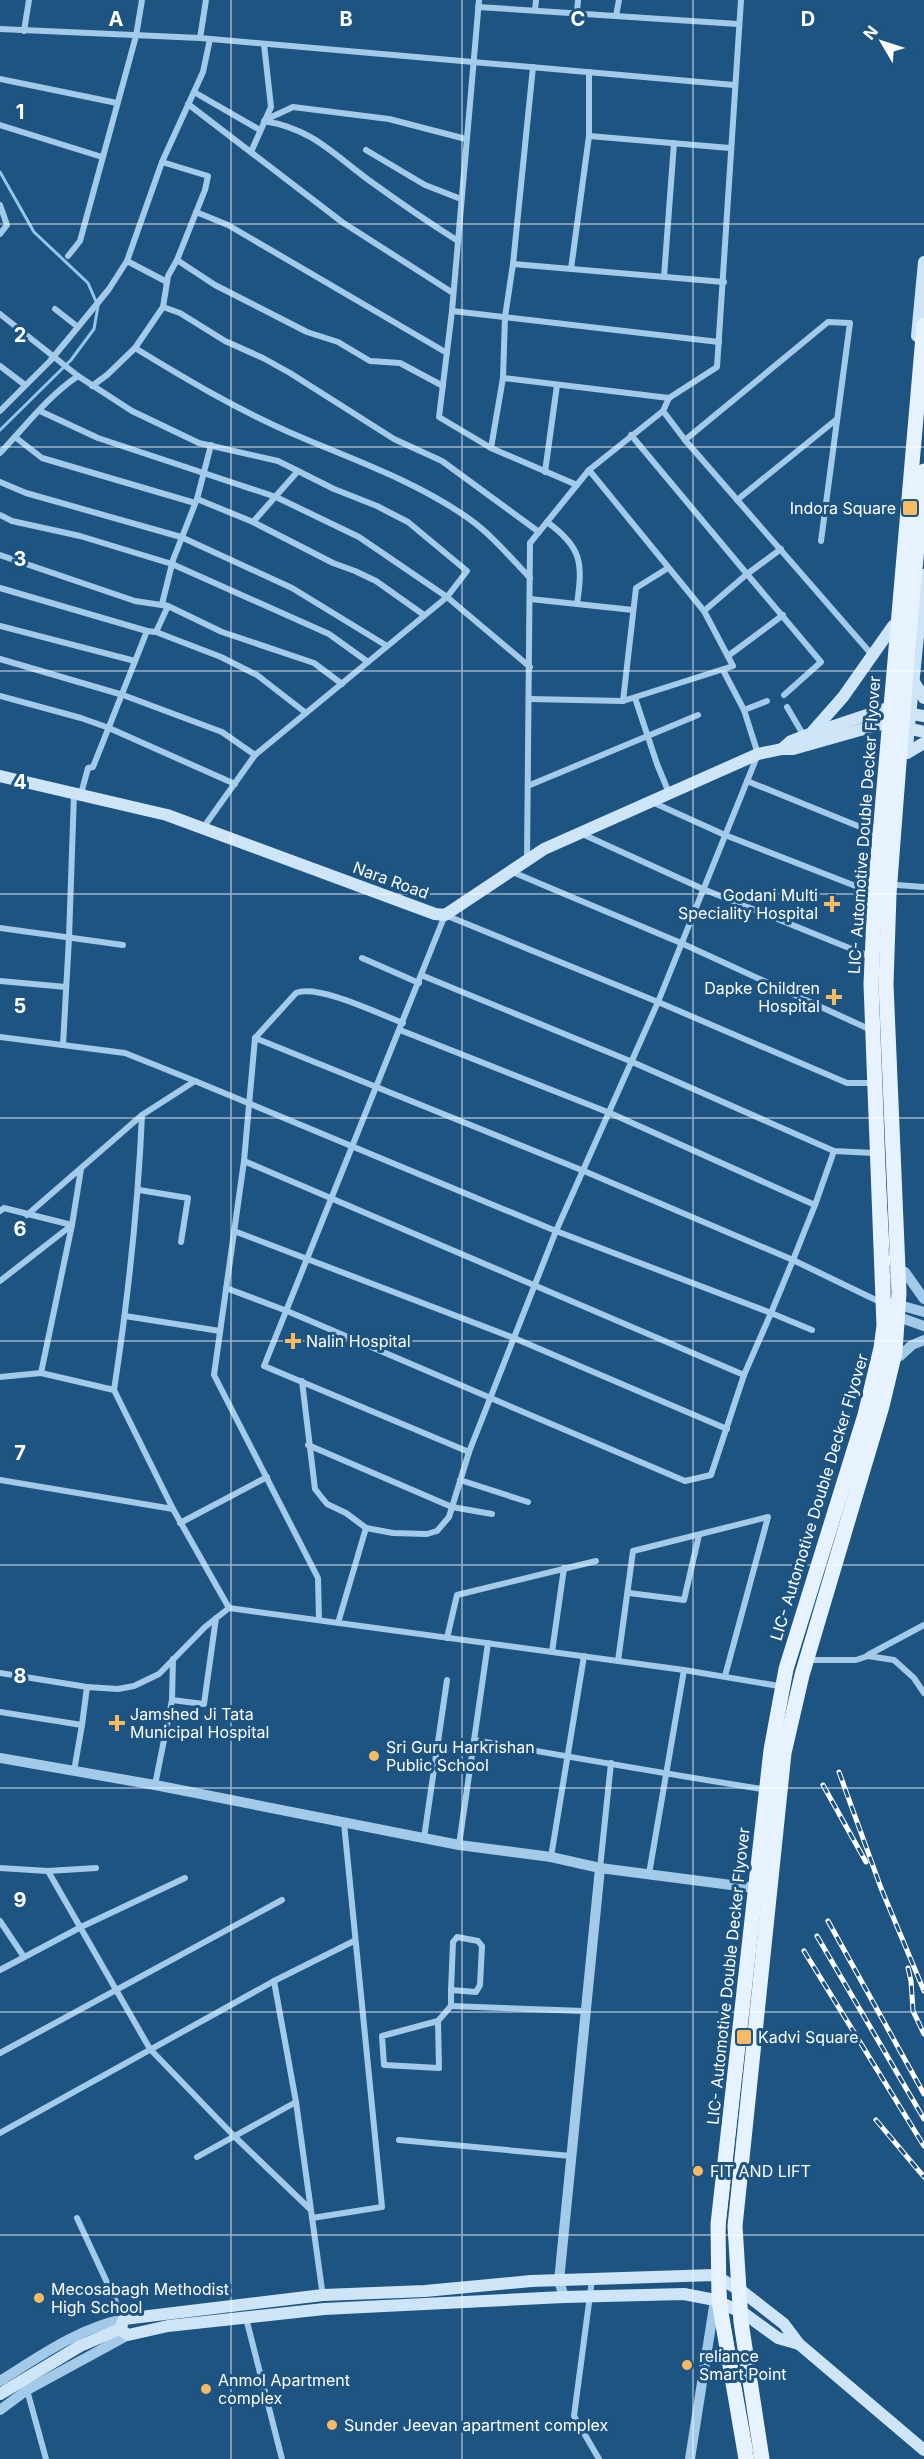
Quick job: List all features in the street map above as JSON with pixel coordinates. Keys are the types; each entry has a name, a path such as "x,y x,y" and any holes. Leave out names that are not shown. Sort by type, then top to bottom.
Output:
{"main road":[{"path":"741,2459 715,2300 712,2222 767,1748 783,1667 857,1428 872,1368 879,1318 869,1029 871,892 924,262"},
{"name":"LIC- Automotive Double Decker Flyover","path":"746,2459 719,2301 718,2224 773,1738 786,1669 865,1416 884,1326 885,1295 872,984 875,892 924,325"},
{"name":"LIC- Automotive Double Decker Flyover","path":"762,2459 741,2322 735,2226 784,1753 801,1675 882,1406 897,1338 899,1293 886,984 889,894 902,717 924,471"},
{"path":"768,2459 745,2314 740,2226 789,1753 811,1660 900,1356 905,1306 905,1272 896,1083 893,954 909,728 924,575"},
{"path":"808,734 843,697 893,626"},
{"path":"914,682 924,698"},
{"path":"782,749 791,741 808,734 885,709 911,712 924,717"},
{"path":"885,723 924,732"},
{"name":"Nara Road","path":"0,776 167,815 424,910 445,915 527,859 650,801 758,754 793,749 885,723"},
{"path":"907,753 924,742"},
{"path":"0,2394 80,2346 122,2329 322,2295 424,2291 531,2281 714,2275 743,2292 784,2324 799,2344 924,2450"},
{"path":"122,2329 324,2309 564,2297 684,2295 715,2300 745,2314 778,2338 799,2344"}],"street":[{"path":"24,31 29,0"},
{"path":"68,256 80,241 136,36 142,0"},
{"path":"200,38 206,0"},
{"path":"535,10 536,0"},
{"path":"577,12 578,0"},
{"path":"616,15 619,0"},
{"path":"527,859 530,785 530,543 589,470 663,411 669,398 717,367 741,0"},
{"path":"577,485 491,448 439,417 452,310 478,3 535,10 738,24"},
{"path":"0,29 200,38 734,85"},
{"path":"0,411 3,403 54,356 127,261 162,162 203,72 210,39"},
{"path":"251,152 271,107 264,44"},
{"path":"491,448 503,378 505,317 513,264 533,68"},
{"path":"570,269 589,136 588,72"},
{"path":"0,79 117,103"},
{"path":"194,92 260,130"},
{"path":"188,104 359,234 453,293"},
{"path":"264,121 293,108 389,118 466,139"},
{"path":"264,121 285,124 325,144 351,166 458,242"},
{"path":"0,125 102,157"},
{"path":"589,136 730,148"},
{"path":"664,277 674,143"},
{"path":"366,150 425,184 461,199"},
{"path":"92,386 135,348 163,307 168,276 177,261 205,190 208,176 162,162"},
{"path":"0,205 7,225 0,234"},
{"path":"196,212 228,225 447,353"},
{"path":"127,261 167,282"},
{"path":"177,261 215,285 307,332 338,342 370,361 400,363 443,386"},
{"path":"513,264 724,282"},
{"path":"163,307 180,313 225,341 281,368 394,439 442,461 539,531"},
{"path":"55,309 78,327"},
{"path":"452,310 719,342"},
{"path":"0,314 78,376 132,411 199,443 278,461 408,522 467,571 447,597 255,755 203,828"},
{"path":"685,440 828,322 850,323 821,541"},
{"path":"135,348 234,407 416,487 468,518 530,578"},
{"path":"0,366 25,385"},
{"path":"0,453 63,386 78,376"},
{"path":"503,378 669,398"},
{"path":"545,472 557,385"},
{"path":"40,411 98,438 276,497 359,537 447,597 530,667"},
{"path":"663,411 685,440 873,657"},
{"path":"737,500 837,419"},
{"path":"631,435 821,662 784,695"},
{"path":"15,437 42,458 196,501 253,522 376,581 424,615"},
{"path":"211,445 196,501 172,564 162,604 222,632 314,663 342,684"},
{"path":"530,699 623,701 733,666 704,611 589,470"},
{"path":"253,522 298,471"},
{"path":"0,482 26,493 181,537 292,588 387,646"},
{"path":"0,516 80,536 172,564 329,634 368,662"},
{"path":"547,522 562,532 571,543 580,562 578,604"},
{"path":"704,611 747,574 781,549"},
{"path":"0,555 135,601 168,606"},
{"path":"623,701 636,588 668,568"},
{"path":"0,588 156,633 221,657 257,675 306,713"},
{"path":"530,599 633,610"},
{"path":"156,633 168,606"},
{"path":"728,656 783,615"},
{"path":"0,626 135,661"},
{"path":"63,1045 77,793 88,768 93,767 147,631"},
{"path":"0,658 123,695 222,732 255,755"},
{"path":"302,1381 315,1489 327,1504 346,1512 366,1528 393,1533 427,1534 438,1531 452,1507 469,1452 556,1231 658,1002 758,754 744,710 723,669"},
{"path":"0,696 109,728 235,784"},
{"path":"635,698 669,793"},
{"path":"744,710 767,701"},
{"path":"787,707 808,734"},
{"path":"530,785 698,716"},
{"path":"747,781 875,832"},
{"path":"650,801 725,835 871,892"},
{"path":"580,833 703,889 869,957"},
{"path":"510,871 681,943 869,1029"},
{"path":"897,885 924,887"},
{"path":"469,1452 264,1366 445,915 658,1002 847,1083 896,1083"},
{"path":"0,928 123,945"},
{"path":"362,958 418,983"},
{"path":"422,975 630,1061 834,1151 874,1153"},
{"path":"0,981 66,987"},
{"path":"319,1620 318,1578 214,1375 244,1161 255,1038 296,993 303,990 330,995 402,1023"},
{"path":"400,1030 610,1113 815,1205"},
{"path":"0,1037 125,1053 556,1231 812,1330"},
{"path":"255,1038 584,1171 793,1260 880,1302 924,1312"},
{"path":"27,1215 142,1115 195,1081"},
{"path":"142,1115 139,1190 114,1390 180,1523 229,1608"},
{"path":"226,1288 287,1311 685,1481 711,1475 744,1376 815,1205 834,1151"},
{"path":"244,1161 744,1376"},
{"path":"41,1373 82,1167"},
{"path":"139,1190 188,1198 181,1242"},
{"path":"0,1211 4,1208 72,1225"},
{"path":"0,1281 72,1225"},
{"path":"234,1231 514,1338 727,1429"},
{"path":"905,1272 924,1299"},
{"path":"125,1316 220,1331"},
{"path":"879,1318 904,1319 924,1326"},
{"path":"900,1356 924,1340"},
{"path":"0,1377 41,1373 114,1390"},
{"path":"308,1445 452,1507 492,1514"},
{"path":"180,1523 267,1478"},
{"path":"0,1480 173,1509"},
{"path":"460,1480 528,1502"},
{"path":"618,1661 633,1551 768,1517 725,1676"},
{"path":"338,1623 366,1528"},
{"path":"628,1593 684,1600 699,1535"},
{"path":"447,1638 457,1595 596,1561"},
{"path":"552,1652 564,1568"},
{"path":"0,1673 87,1688 118,1689 134,1686 159,1674 205,1627 229,1608 684,1670 779,1686"},
{"path":"172,1700 204,1704 216,1618"},
{"path":"811,1660 855,1660 868,1656 924,1625"},
{"path":"459,1845 488,1643"},
{"path":"551,1857 584,1656"},
{"path":"868,1656 894,1660 914,1678 924,1694"},
{"path":"155,1785 172,1700 173,1659"},
{"path":"649,1874 684,1670"},
{"path":"424,1838 447,1680"},
{"path":"74,1771 87,1688"},
{"path":"0,1712 82,1725"},
{"path":"474,1740 762,1789"},
{"path":"0,1758 155,1785 459,1845 551,1857 600,1868 776,1890"},
{"path":"564,2297 559,2281 584,2011 611,1762"},
{"path":"312,2218 382,2207 344,1823"},
{"path":"0,1868 48,1871 96,1868"},
{"path":"48,1871 150,2049 235,2138 310,2209"},
{"path":"0,1970 185,1878"},
{"path":"0,2053 282,1900"},
{"path":"0,1922 24,1957"},
{"path":"438,2021 439,2068 384,2066 382,2036 438,2021 451,2006 451,1990 453,1942 457,1937 478,1941 482,1946 478,1990 476,1992 451,1990"},
{"path":"0,2133 274,1981 354,1941"},
{"path":"274,1981 296,2102 324,2309"},
{"path":"451,2006 584,2011"},
{"path":"197,2157 235,2138 296,2102"},
{"path":"399,2140 571,2156"},
{"path":"77,2218 122,2329"},
{"path":"592,2280 574,2416 599,2459"},
{"path":"690,2459 715,2300"},
{"path":"246,2318 282,2459"},
{"path":"0,2381 75,2335 100,2324 122,2329"},
{"path":"0,2409 122,2329"},
{"path":"27,2390 46,2459"}],"waterway":[{"path":"0,172 34,232 88,283 98,306 94,329 71,360 0,430"}],"railway":[{"path":"752,2459 725,2310 721,2245 775,1745 791,1668 881,1374 888,1318 888,1267 875,1038 877,907 924,352"},
{"path":"839,1772 881,1888 924,1991"},
{"path":"823,1785 866,1862"},
{"path":"828,1921 924,2094"},
{"path":"817,1936 924,2119"},
{"path":"804,1951 924,2146"},
{"path":"908,1968 913,2011 924,2034"},
{"path":"876,2120 924,2177"}],"place":[{"name":"Indora Square","path":"910,508"},
{"name":"Godani Multi Speciality Hospital","path":"832,904"},
{"name":"Dapke Children Hospital","path":"834,997"},
{"name":"Nalin Hospital","path":"293,1341"},
{"name":"Jamshed Ji Tata Municipal Hospital","path":"117,1723"},
{"name":"Sri Guru Harkrishan Public School","path":"374,1756"},
{"name":"Kadvi Square","path":"744,2037"},
{"name":"FIT AND LIFT","path":"698,2171"},
{"name":"Mecosabagh Methodist High School","path":"39,2298"},
{"name":"reliance Smart Point","path":"687,2365"},
{"name":"Anmol Apartment complex","path":"206,2389"},
{"name":"Sunder Jeevan apartment complex","path":"332,2425"}]}
